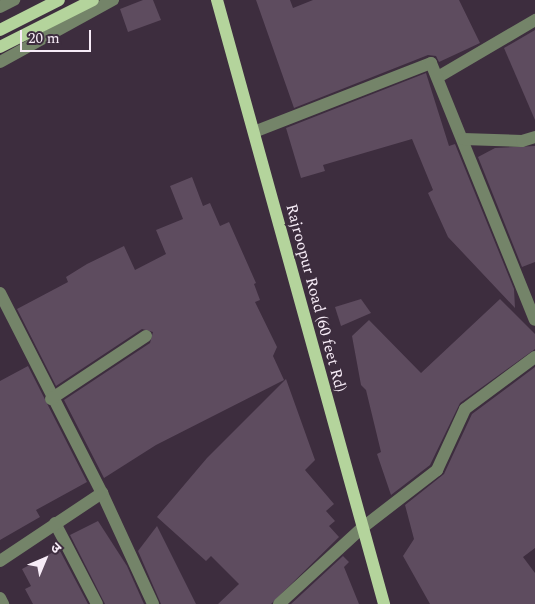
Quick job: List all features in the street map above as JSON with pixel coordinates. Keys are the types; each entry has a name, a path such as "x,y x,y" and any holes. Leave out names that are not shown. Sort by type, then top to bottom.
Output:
{"main road":[{"path":"0,30 59,0"},
{"path":"0,47 93,0"},
{"name":"Rajroopur Road (60 feet Rd)","path":"217,0 384,604"}],"street":[{"path":"0,7 14,0"},
{"path":"0,62 113,0"},
{"path":"438,77 535,20"},
{"path":"254,132 431,63 529,288 535,320"},
{"path":"463,139 522,141 535,137"},
{"path":"0,293 51,398 102,493 153,604"},
{"path":"51,398 146,336"},
{"path":"279,604 362,528 437,470 465,409 535,357"},
{"path":"0,561 102,493"},
{"path":"55,523 97,604"},
{"path":"0,598 3,604"}],"building":[{"path":"143,0 153,0 161,20 128,32 120,9"},
{"path":"256,0 290,0 293,8 313,0 459,0 480,43 439,62 436,56 428,55 294,108"},
{"path":"535,30 535,120 504,48"},
{"path":"426,73 449,146 455,144 514,289 515,308 448,237 428,193 433,190 412,139 323,165 325,171 301,178 286,128"},
{"path":"535,146 535,262 522,267 478,157 495,148"},
{"path":"192,177 203,206 210,203 220,226 229,222 256,283 254,284 260,300 255,302 277,347 273,356 284,380 156,445 104,478 64,400 150,343 153,332 142,329 56,386 17,309 68,282 66,277 87,264 124,246 135,270 166,254 156,230 183,219 170,186"},
{"path":"361,299 371,313 341,326 335,307"},
{"path":"500,299 535,334 535,349 460,403 430,465 391,495 377,454 381,452 366,390 361,385 352,336 369,320 421,373"},
{"path":"28,366 87,482 36,510 40,517 0,540 0,381"},
{"path":"535,367 535,548 523,557 535,573 535,604 430,604 403,556 414,539 405,505 444,474 472,414"},
{"path":"286,379 315,460 305,470 334,504 326,511 335,521 329,526 339,537 271,604 218,604 239,584 211,556 206,561 157,517 207,458"},
{"path":"98,521 127,566 144,604 105,604 70,535"},
{"path":"157,526 196,604 161,604 138,551"},
{"path":"59,549 88,604 33,604 25,589 31,586 22,569"},
{"path":"343,556 349,562 344,567 359,604 291,604"}]}
